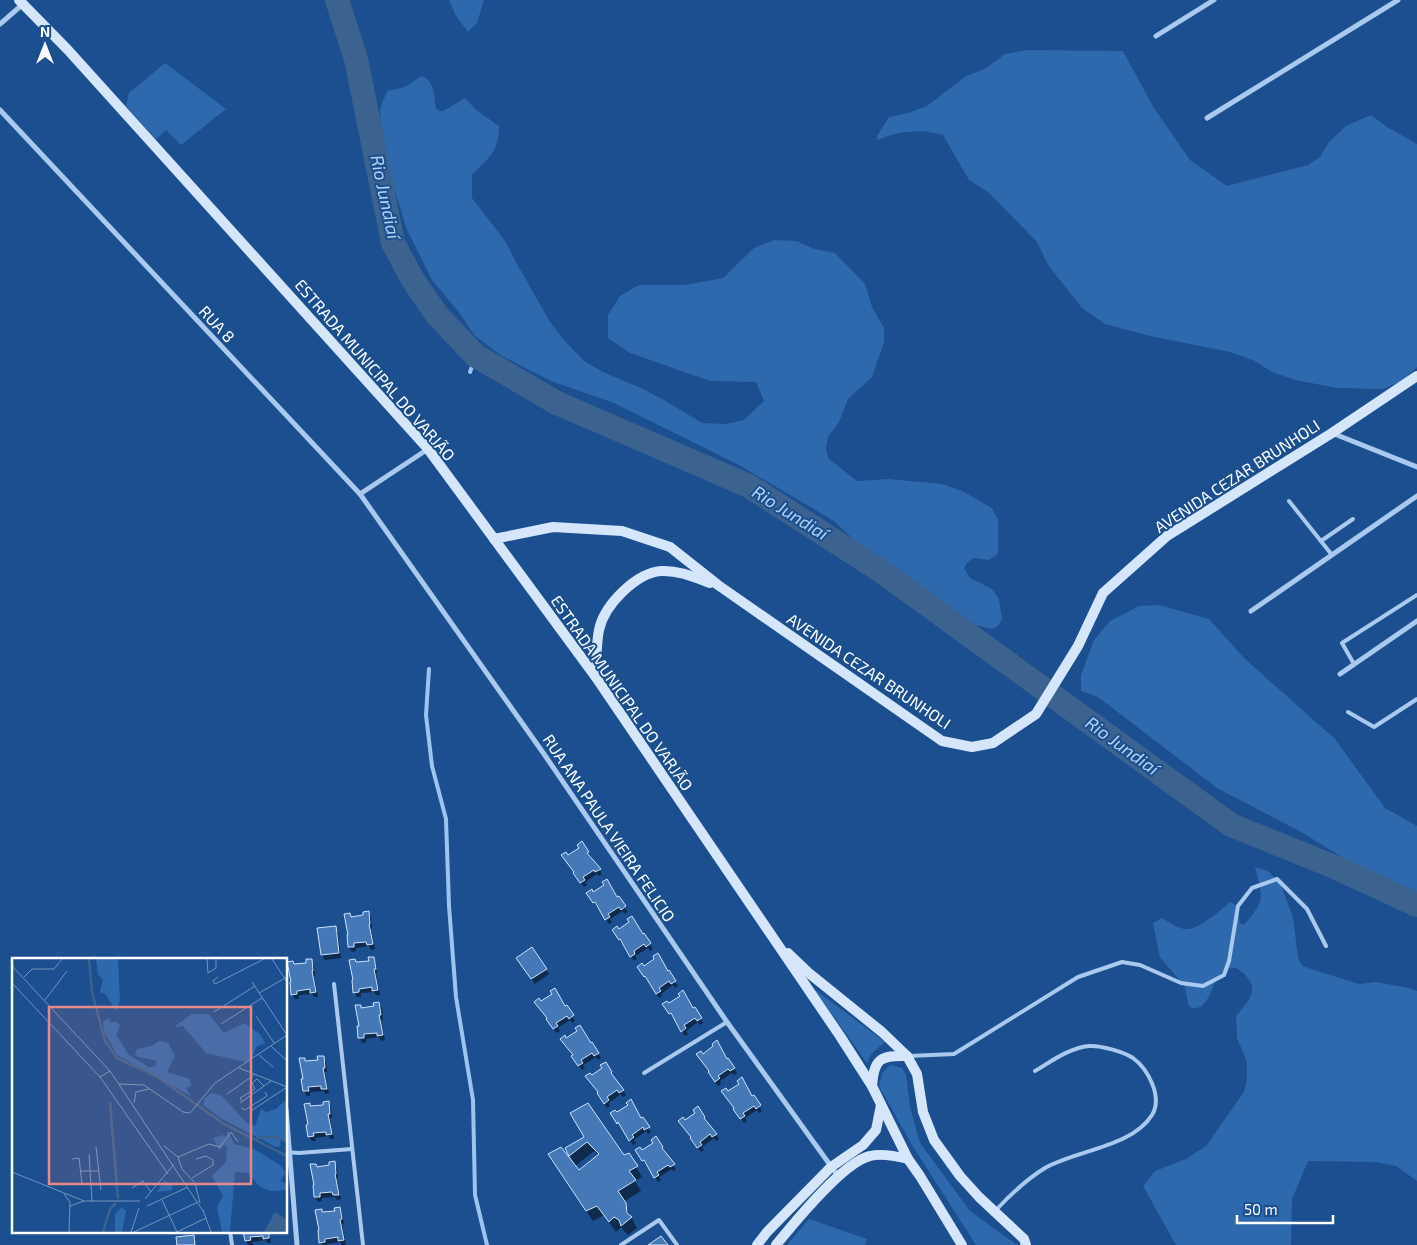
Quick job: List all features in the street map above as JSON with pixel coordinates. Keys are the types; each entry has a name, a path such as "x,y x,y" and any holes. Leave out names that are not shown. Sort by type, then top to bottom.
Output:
{"main road":[{"name":"ESTRADA MUNICIPAL DO VARJÃO","path":"21,2 68,50 428,449 596,676 773,939"},
{"name":"AVENIDA CEZAR BRUNHOLI","path":"494,539 553,527 622,531 670,547 718,585 942,741 972,747 993,743 1036,714 1078,646 1103,593 1167,536 1417,376"},
{"name":"AVENIDA CEZAR BRUNHOLI","path":"596,676 600,628 615,598 644,575 661,572 683,573 718,585"},
{"path":"773,939 810,974 882,1032 907,1056 917,1074 923,1112 934,1140 960,1176 994,1212 1024,1239 1026,1245"},
{"path":"773,939 872,1086 908,1159 962,1245"},
{"path":"872,1086 873,1070 880,1060 890,1056 907,1056"},
{"path":"757,1245 831,1167 863,1145 876,1130 881,1105"},
{"path":"776,1245 838,1176 860,1160 870,1156 897,1156 908,1159"}],"street":[{"path":"1156,36 1214,0"},
{"path":"1206,118 1398,0"},
{"path":"0,24 21,2"},
{"name":"RUA 8","path":"0,110 360,494"},
{"path":"1332,432 1417,467"},
{"path":"360,494 428,449"},
{"name":"RUA ANA PAULA VIEIRA FELICIO","path":"360,494 544,754 727,1022 838,1176"},
{"path":"1251,611 1417,496"},
{"path":"1340,674 1417,621"},
{"path":"288,1152 297,1245"}],"lane":[{"path":"1289,501 1332,555"},
{"path":"1321,541 1353,519"},
{"path":"1354,664 1342,643 1417,595"},
{"path":"1348,712 1374,728 1417,699"},
{"path":"907,1056 954,1054 1078,976 1122,962 1140,965 1181,983 1203,986 1224,975 1229,961 1238,906 1252,888 1277,879 1307,909 1326,946"},
{"path":"334,984 363,1245"},
{"path":"644,1073 727,1022"},
{"path":"994,1212 1010,1196 1044,1169 1128,1136 1141,1128 1153,1113 1156,1096 1150,1077 1133,1058 1106,1048 1090,1046 1072,1049 1035,1071"},
{"path":"288,1152 352,1149"},
{"path":"621,1245 659,1220 677,1245"},
{"path":"230,1232 232,1245"}],"shaded area":[{"path":"449,0 484,0 477,23 468,32 456,16"},
{"path":"1028,50 1123,51 1154,108 1190,160 1227,186 1308,165 1320,157 1329,142 1346,126 1371,115 1387,127 1417,144 1417,367 1402,381 1383,389 1337,388 1295,380 1272,372 1253,360 1230,352 1150,336 1105,324 1082,308 1048,265 1037,242 988,192 969,180 943,135 918,131 894,134 877,140 877,136 889,117 927,106 966,76 985,69 1005,54"},
{"path":"165,63 226,109 181,145 166,130 156,139 126,106 129,93"},
{"path":"421,76 429,81 434,93 436,108 439,111 443,111 465,98 476,110 499,126 499,135 492,154 472,175 472,198 505,241 550,322 565,341 584,361 603,372 664,400 702,423 725,424 744,420 764,401 756,382 710,381 630,353 608,338 608,315 620,296 639,285 685,285 723,278 754,248 774,240 796,241 815,249 835,253 865,284 872,307 884,328 884,342 872,377 848,399 839,422 828,437 826,448 828,458 857,481 888,479 942,484 962,491 992,508 998,520 998,554 989,560 973,558 964,568 970,578 992,589 999,599 1002,619 998,626 991,629 968,623 912,595 834,521 739,465 614,403 551,381 502,356 475,336 458,311 432,280 407,230 390,175 381,133 380,109 387,91 405,87"},
{"path":"1159,605 1209,619 1244,658 1335,739 1385,808 1417,826 1417,894 1375,877 1301,832 1217,788 1098,697 1081,691 1081,675 1094,640 1110,621 1139,606"},
{"path":"1255,867 1268,871 1280,883 1293,917 1298,958 1302,966 1359,984 1376,982 1417,991 1417,1181 1396,1166 1377,1162 1308,1161 1292,1199 1291,1245 1176,1245 1143,1186 1155,1171 1186,1159 1206,1146 1244,1092 1247,1079 1247,1062 1237,1038 1236,1016 1251,995 1252,985 1239,970 1230,968 1219,976 1204,1004 1192,1008 1188,1004 1185,987 1160,957 1153,923 1162,918 1178,927 1189,929 1208,920 1230,902 1237,906 1240,923 1244,925 1256,909 1261,898"},
{"path":"814,989 885,1042 872,1053 867,1063"},
{"path":"891,1065 902,1068 906,1075 910,1107 920,1143 970,1211 1017,1245 976,1245 912,1145 879,1086 882,1073"},
{"path":"809,1219 867,1239 865,1245 787,1245"}],"building":[{"path":"582,841 589,852 587,853 601,869 595,872 594,870 583,877 585,880 580,883 561,855 566,852 568,855 579,848 577,845"},
{"path":"607,879 617,897 619,896 626,906 621,910 619,907 608,914 610,917 605,920 595,902 593,903 586,893 592,889 593,892 604,885 602,882"},
{"path":"369,911 369,924 373,944 367,945 366,942 354,943 354,947 348,947 344,914 350,913 351,917 363,915 363,912"},
{"path":"632,916 651,943 646,947 644,944 634,951 635,954 630,957 620,939 612,930 617,926 619,929 629,922 627,919"},
{"path":"336,926 339,953 321,955 317,928"},
{"path":"532,947 547,969 531,979 516,958"},
{"path":"658,953 676,981 671,984 669,981 659,988 661,991 656,994 637,967 642,963 644,966 654,959 653,956"},
{"path":"368,957 374,957 378,990 372,991 372,987 359,989 359,992 353,993 353,980 349,960 355,959 356,962 369,961"},
{"path":"306,959 312,959 316,992 310,993 310,989 297,991 297,994 291,995 288,962 293,961 294,964 306,963"},
{"path":"555,988 565,1006 567,1005 574,1015 569,1019 567,1016 556,1023 558,1026 553,1029 534,1002 539,998 541,1001 552,994 550,991"},
{"path":"683,990 693,1008 695,1007 702,1018 697,1021 695,1018 684,1025 686,1028 681,1032 671,1013 669,1014 662,1004 667,1001 669,1003 680,996 678,994"},
{"path":"379,1002 381,1015 379,1015 383,1035 377,1036 377,1033 364,1034 364,1038 358,1038 357,1026 359,1026 355,1005 361,1005 361,1008 374,1006 373,1003"},
{"path":"580,1025 599,1053 594,1056 592,1053 581,1060 583,1063 578,1066 571,1056 573,1055 560,1039 565,1035 566,1038 577,1031 575,1028"},
{"path":"717,1040 727,1059 735,1068 730,1071 728,1069 718,1076 720,1078 715,1082 696,1054 701,1051 703,1054"},
{"path":"317,1056 324,1056 325,1068 323,1068 327,1089 321,1089 321,1086 308,1087 309,1091 303,1091 299,1058 305,1058 305,1061 318,1060"},
{"path":"606,1062 611,1073 624,1090 619,1093 617,1090 607,1097 609,1100 604,1104 598,1092 585,1076 590,1073 592,1075 602,1068 600,1065"},
{"path":"742,1077 752,1096 754,1095 761,1105 756,1109 754,1106 743,1113 745,1116 740,1119 721,1091 726,1088 728,1091 739,1084 737,1081"},
{"path":"631,1099 641,1118 643,1117 650,1127 644,1130 643,1127 632,1135 634,1137 629,1141 618,1122 617,1124 610,1113 615,1110 617,1112 628,1105 626,1103"},
{"path":"329,1101 330,1114 328,1114 332,1134 326,1135 326,1132 313,1133 314,1136 308,1137 306,1125 308,1124 304,1104 310,1103 310,1106 323,1105 323,1102"},
{"path":"588,1103 624,1155 629,1153 638,1166 629,1171 636,1180 618,1191 626,1203 627,1213 632,1217 621,1226 619,1220 614,1217 609,1222 597,1206 586,1211 548,1154 561,1147 579,1170 599,1154 587,1142 569,1156 565,1148 584,1137 570,1113"},
{"path":"698,1106 704,1118 717,1134 712,1137 710,1134 700,1142 702,1145 697,1148 678,1121 683,1117 685,1120 695,1113 693,1110"},
{"path":"656,1136 662,1148 675,1164 670,1167 668,1165 657,1172 659,1175 654,1178 644,1160 642,1161 635,1150 640,1147 642,1150 653,1143 651,1140"},
{"path":"335,1161 335,1174 339,1195 333,1195 332,1192 320,1193 320,1197 314,1197 310,1164 316,1164 317,1167 329,1165 329,1162"},
{"path":"340,1207 342,1219 340,1220 344,1240 338,1241 338,1237 325,1239 325,1242 319,1243 319,1230 315,1210 322,1209 322,1212 335,1211 334,1208"},
{"path":"243,1232 269,1232 269,1238 263,1239 263,1236 250,1237 251,1240 245,1241"},
{"path":"194,1235 195,1245 177,1245 176,1237"},
{"path":"661,1236 668,1245 648,1245"}],"waterway":[{"name":"Rio Jundiaí","path":"337,0 356,59 393,243 413,280 437,315 476,356 557,403 749,486 881,571 1231,825 1337,868 1417,905"},
{"path":"470,372 476,356"},
{"path":"429,669 426,715 432,766 446,819 449,906 456,997 473,1100 475,1195 487,1245"}]}
